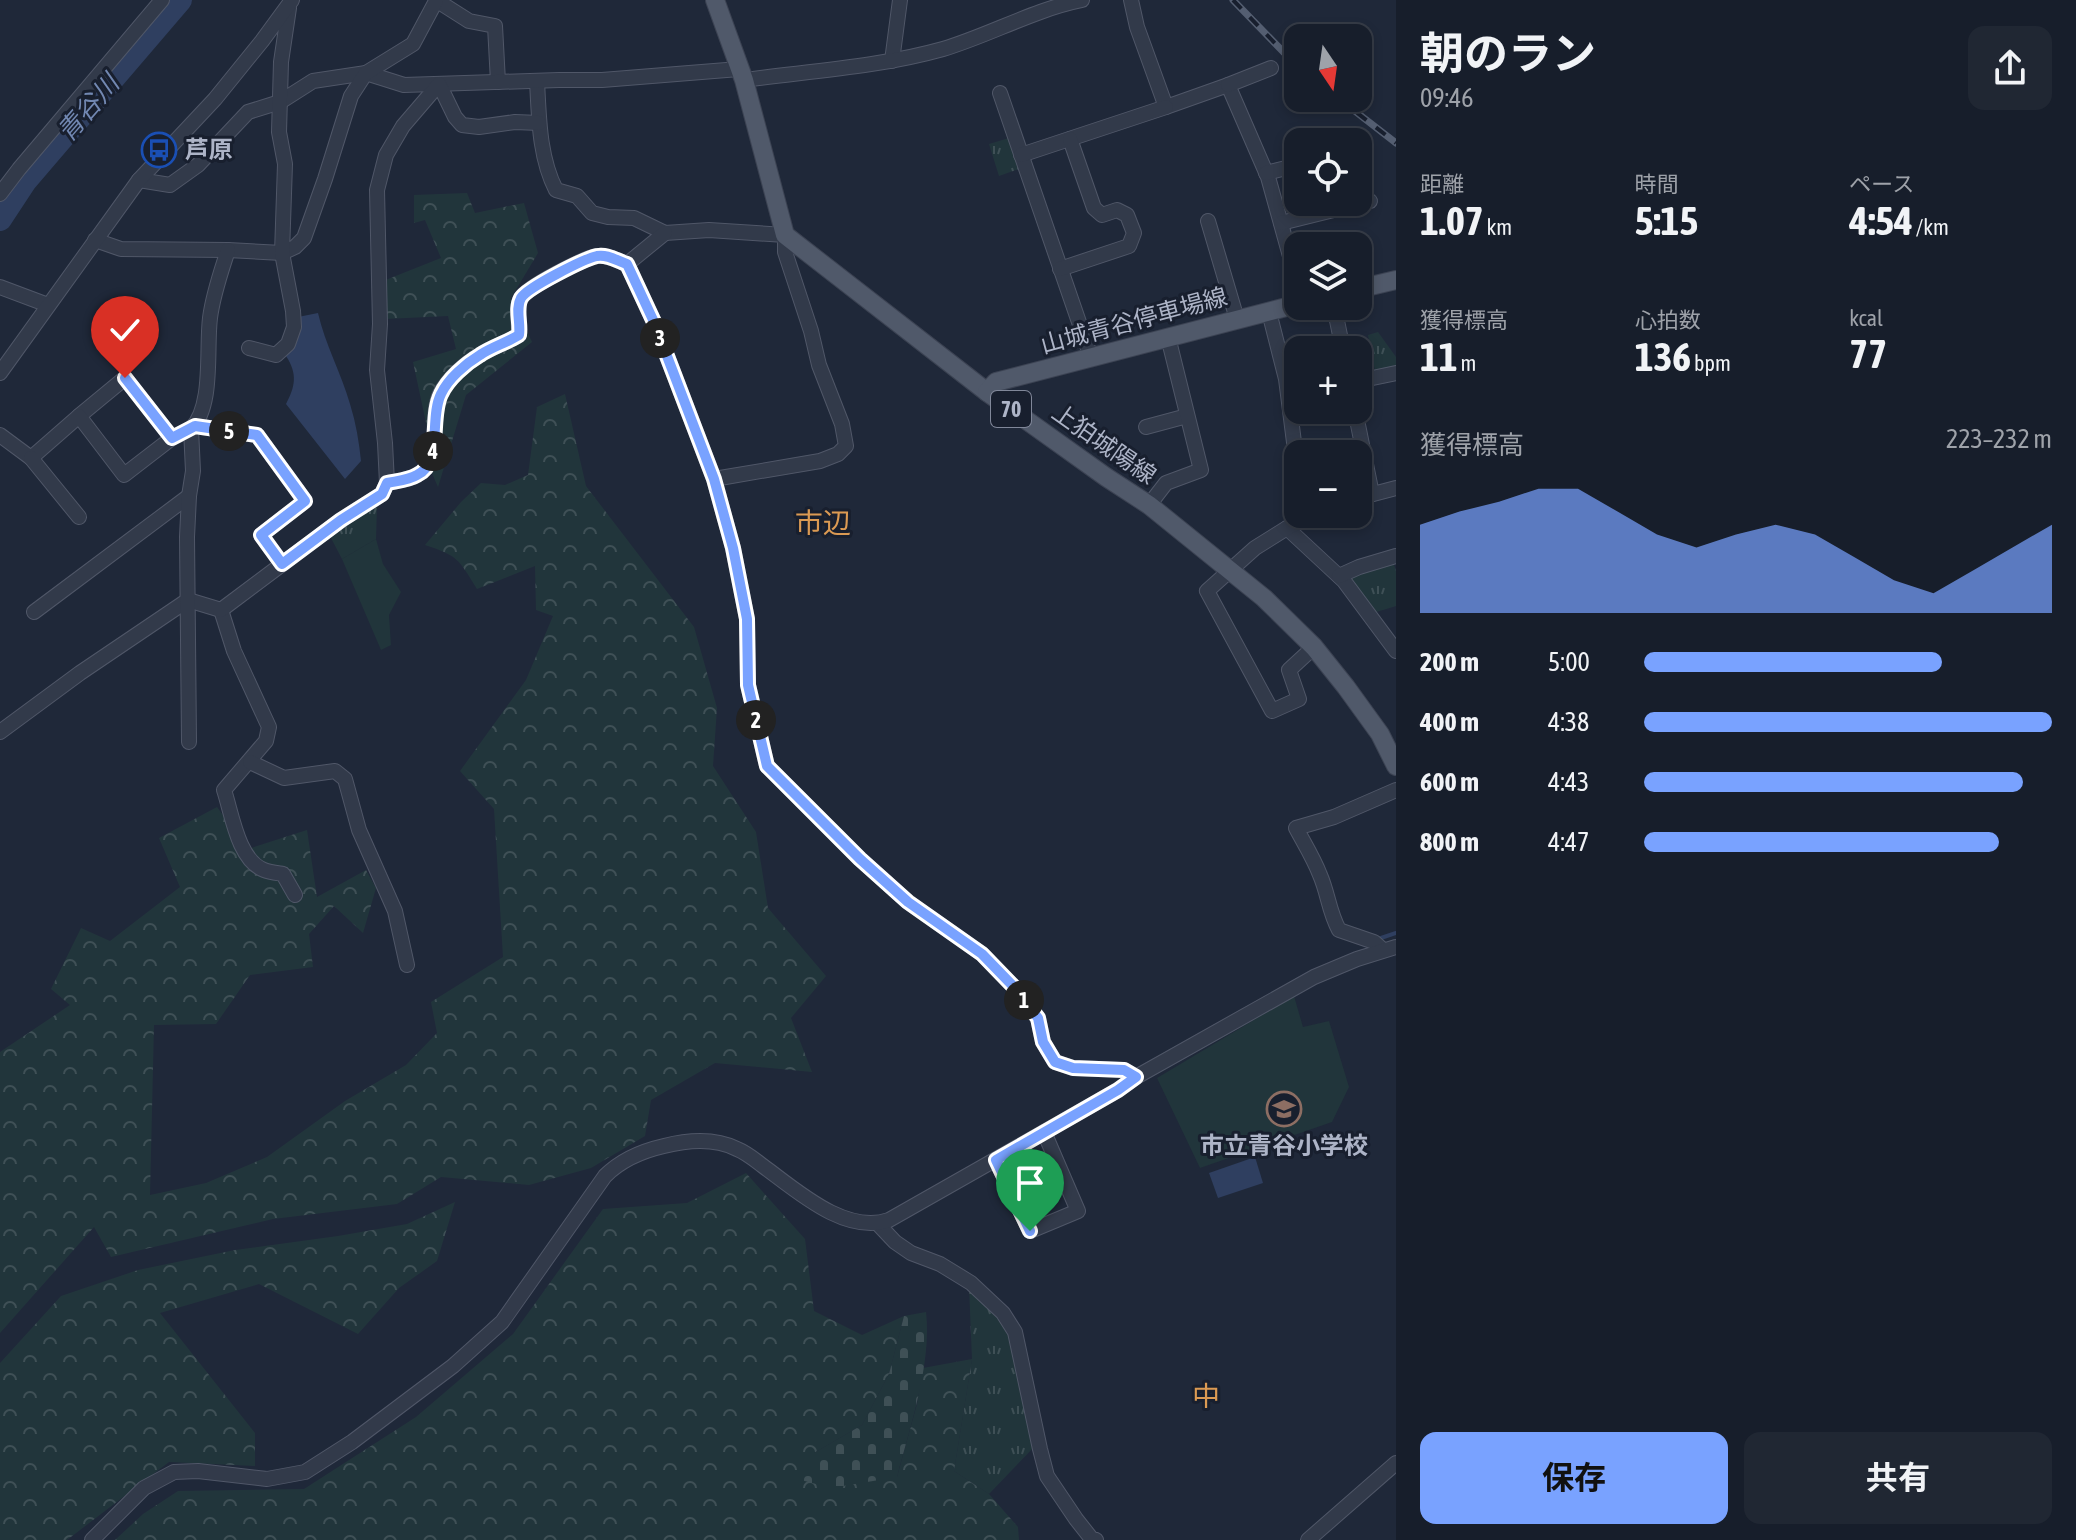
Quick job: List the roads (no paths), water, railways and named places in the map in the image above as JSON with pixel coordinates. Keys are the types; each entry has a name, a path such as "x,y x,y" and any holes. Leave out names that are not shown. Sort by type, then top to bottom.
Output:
{"main road":[{"path":"715,0 742,74 785,235"},
{"name":"上狛城陽線","path":"785,235 987,392 1149,505 1264,598 1314,647 1346,687 1380,734 1396,766"},
{"path":"1372,286 1396,280"},
{"name":"山城青谷停車場線","path":"987,392 996,382 1284,308"}],"street":[{"path":"0,194 162,0"},
{"path":"139,180 170,185 198,165 248,112 280,102 313,81 366,73 413,44 436,0 469,21 495,26 498,82"},
{"path":"892,61 900,0"},
{"path":"366,73 404,85 742,74 892,61 945,48 1017,20 1082,0"},
{"path":"1131,0 1137,27 1166,107"},
{"path":"249,348 276,355 288,344 294,327 282,253 285,164 279,132 281,62 291,2"},
{"path":"0,373 139,180 215,99 291,2"},
{"path":"1021,155 1271,68"},
{"path":"95,240 121,249 282,253 295,247 304,238 351,96 366,73"},
{"path":"537,81 539,123 547,174 556,190 577,196 592,213 634,218 665,233 709,230 785,235 785,252 819,365 842,424 846,446 838,454 820,461 714,479"},
{"path":"439,84 462,125 479,127 515,122 539,123"},
{"path":"221,610 341,520 382,494 387,483 377,370 380,324 377,190 386,155 403,126 439,84"},
{"path":"1228,85 1266,173 1284,234"},
{"path":"1000,93 1091,357"},
{"path":"1060,269 1129,246 1134,233 1127,215 1117,210 1102,215 1094,208 1070,139"},
{"path":"1266,173 1284,168"},
{"path":"1281,223 1309,216"},
{"path":"1208,221 1237,319"},
{"path":"627,264 665,233"},
{"path":"189,742 187,537 193,427 204,404 210,318 228,250"},
{"path":"387,483 419,475 430,462 434,416 440,395 458,371 480,354 519,335 518,309 522,296 538,283 597,256 608,256 627,264 654,322 714,479 733,548 747,619 748,685 767,766 908,902 982,954 1038,1018 1043,1042 1055,1062 1073,1068 1124,1070 1136,1077"},
{"path":"0,287 48,305"},
{"path":"1269,312 1286,379 1294,440"},
{"path":"1149,505 1166,483 1201,470 1168,337"},
{"path":"1372,378 1396,373"},
{"path":"31,458 125,378 172,438"},
{"path":"79,416 124,475 172,438 193,427 257,435 305,501 261,535 282,564"},
{"path":"1146,427 1187,416"},
{"path":"0,435 31,458 79,517"},
{"path":"1372,494 1396,488"},
{"path":"34,612 189,496"},
{"path":"1314,647 1289,670 1299,699 1272,711 1207,591 1255,548 1287,528 1339,576 1396,651"},
{"path":"1339,576 1396,556"},
{"path":"188,600 221,610"},
{"path":"0,732 188,600"},
{"path":"221,610 234,651 269,727 266,741 224,790 242,849 251,862 263,870 283,874 295,895"},
{"path":"250,762 284,778 335,771 345,779 359,830 395,911 407,965"},
{"path":"1390,948 1339,930 1331,915 1319,870 1296,828 1334,817 1396,790"},
{"path":"92,1540 144,1488 174,1472 198,1471 267,1479 305,1472 352,1442 453,1366 502,1322 605,1176 617,1164 635,1155 680,1142 722,1143 740,1150 835,1215 878,1224 996,1160 1314,977 1390,948"},
{"path":"996,1160 1030,1231 1078,1211 1044,1132"},
{"path":"878,1224 911,1253 940,1264 971,1283 1003,1313 1015,1332 1047,1476 1076,1519 1096,1540"},
{"path":"1308,1540 1396,1463"}],"water":[{"path":"318,313 350,404 358,440 361,461 345,479 286,404 294,380 286,356 295,343 298,317"},
{"path":"1255,1157 1263,1183 1218,1198 1209,1173"}],"waterway":[{"name":"青谷川","path":"0,219 25,181 180,0"},
{"path":"1381,938 1396,933"}],"railway":[{"path":"1233,0 1284,53"},
{"path":"1356,112 1396,143"}],"place":[{"name":"芦原","path":"159,150"},
{"name":"市立青谷小学校","path":"1284,1109"}],"district":[{"name":"市辺","path":"823,523"},
{"name":"中","path":"1206,1396"}]}
